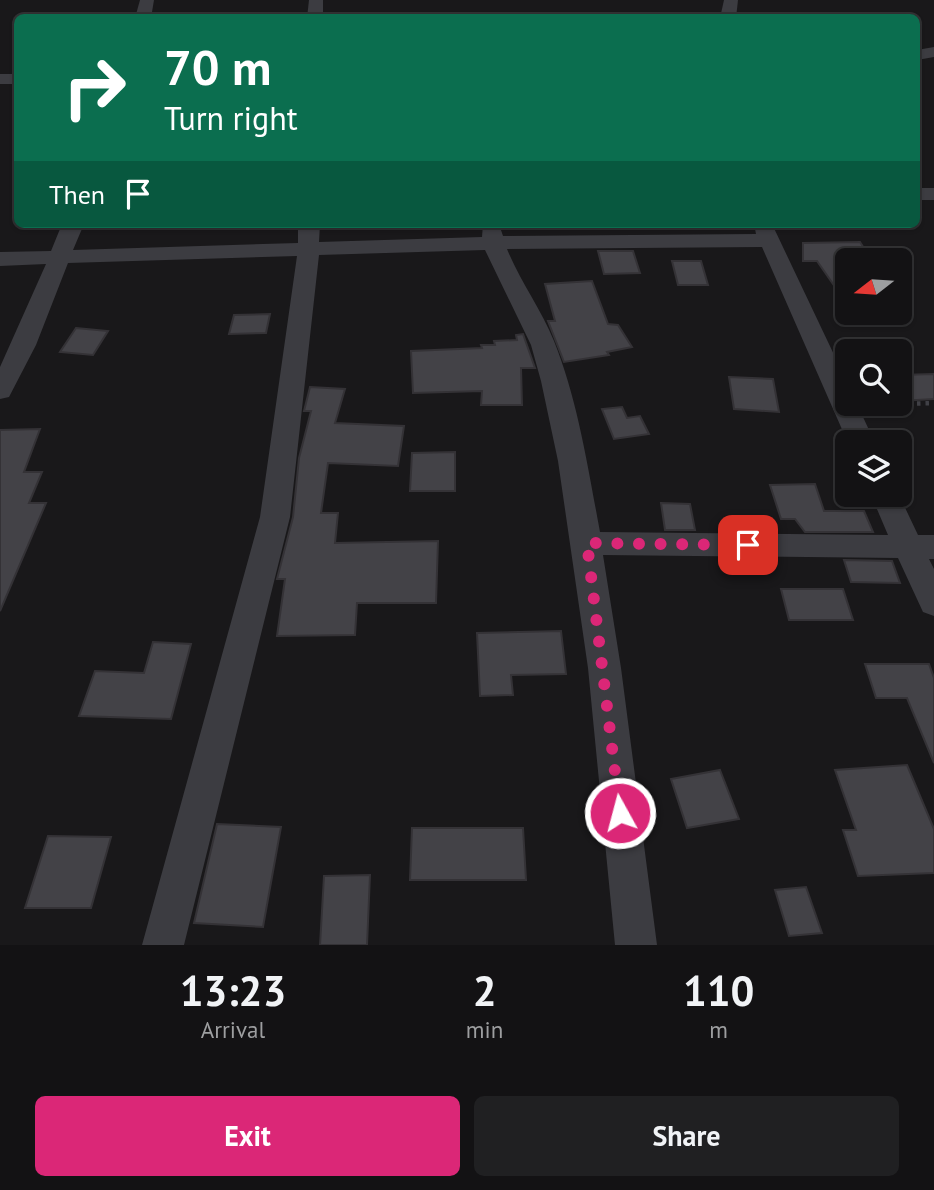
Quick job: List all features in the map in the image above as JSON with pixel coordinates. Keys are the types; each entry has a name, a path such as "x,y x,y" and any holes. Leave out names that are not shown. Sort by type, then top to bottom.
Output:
{"street":[{"path":"0,391 24,345 71,228"},
{"path":"0,259 60,258 309,237 766,232 856,430"},
{"path":"492,234 523,300 551,370 587,543 636,945"},
{"path":"163,945 275,517 309,237"},
{"path":"894,507 921,547 934,603"},
{"path":"587,543 921,547"}],"path":[{"path":"912,404 934,403"}],"building":[{"path":"860,242 864,248 835,248 835,287 817,261 803,261 803,243"},
{"path":"598,251 633,251 640,273 604,274"},
{"path":"672,261 701,261 708,285 678,285"},
{"path":"592,281 608,324 618,325 632,347 607,352 609,355 564,362 548,321 555,321 545,284"},
{"path":"270,314 266,333 229,334 234,315"},
{"path":"76,328 108,331 93,355 60,352"},
{"path":"523,334 535,368 521,368 522,405 481,405 482,391 413,393 411,351 482,348 481,345 495,345 494,341 517,340 516,335"},
{"path":"934,374 934,399 912,400 912,375"},
{"path":"729,377 773,379 779,412 734,409"},
{"path":"310,387 345,389 335,423 404,426 398,466 328,463 321,513 338,513 335,543 438,541 436,603 357,603 355,635 277,636 285,579 277,579 293,517 299,458 311,411 304,411"},
{"path":"622,407 627,418 640,416 649,434 614,439 602,409"},
{"path":"40,429 24,472 42,472 29,503 46,503 0,611 0,430"},
{"path":"455,452 455,491 410,491 412,453"},
{"path":"815,484 824,511 864,511 873,532 805,532 795,519 781,519 770,485"},
{"path":"661,503 690,504 695,530 665,530"},
{"path":"844,560 892,561 900,583 851,582"},
{"path":"781,589 843,589 853,620 789,620"},
{"path":"561,631 566,674 511,675 513,695 480,696 477,633"},
{"path":"153,642 191,644 171,719 79,716 95,671 144,673"},
{"path":"865,664 929,664 934,678 934,763 907,698 876,698"},
{"path":"907,765 934,829 934,873 858,876 843,830 856,830 835,770"},
{"path":"720,770 739,819 687,828 671,779"},
{"path":"217,824 281,827 263,927 194,923"},
{"path":"412,828 523,828 526,880 410,880"},
{"path":"48,836 111,837 91,908 25,908"},
{"path":"370,875 367,945 320,945 324,876"},
{"path":"806,887 822,933 789,936 775,890"}],"route":[{"path":"620,813 587,543 748,545"}]}
